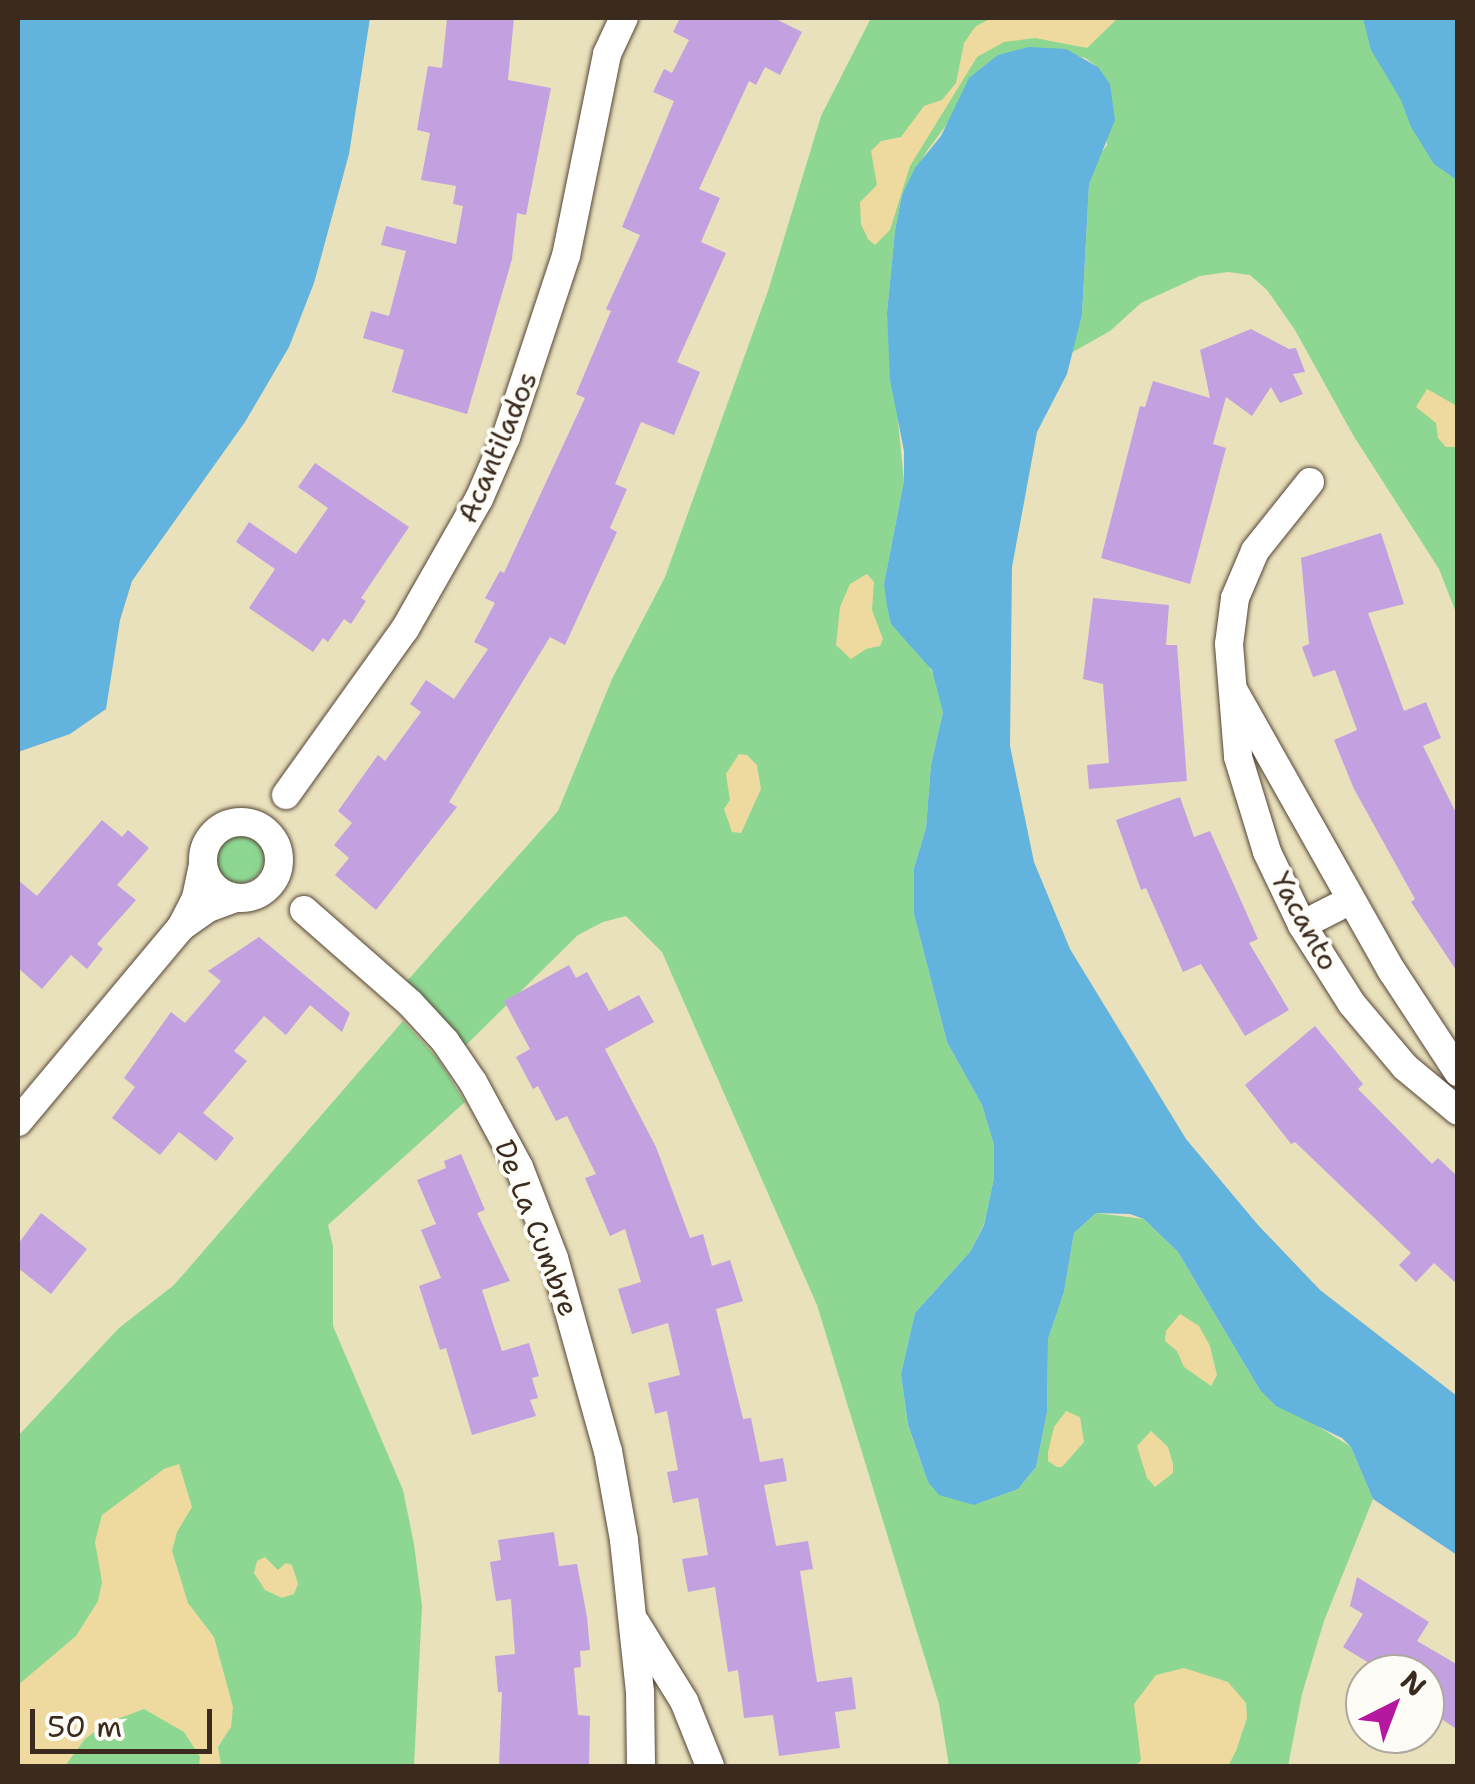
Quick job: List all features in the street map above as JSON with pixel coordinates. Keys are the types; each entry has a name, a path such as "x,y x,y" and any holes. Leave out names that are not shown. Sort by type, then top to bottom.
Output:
{"street":[{"name":"Acantilados","path":"604,18 608,54"},
{"name":"Acantilados","path":"286,796 405,629 492,468 526,386 566,256 608,54 624,18"},
{"name":"Yacanto","path":"1310,482 1255,552 1243,577 1230,632 1238,757 1253,814 1302,925 1352,1004 1405,1066 1458,1112"},
{"name":"Yacanto","path":"1234,690 1351,900 1458,1072"},
{"path":"18,1122 181,927 196,898 202,854 212,834 286,796"},
{"path":"181,927 208,908 242,897 275,877 279,810 286,796"},
{"path":"242,821 263,828 278,850 304,910"},
{"path":"203,865 214,886 242,897 304,910"},
{"path":"1302,925 1351,900"},
{"name":"De La Cumbre","path":"304,910 410,1003 444,1041 487,1105 519,1167 554,1258 586,1360 624,1540 641,1766"},
{"name":"De La Cumbre","path":"632,1617 684,1701 710,1766"}],"green space":[{"path":"871,18 1457,18 1457,615 1439,569 1353,435 1295,330 1267,290 1250,275 1228,272 1200,276 1141,303 1110,331 1071,353 1082,315 1089,184 1095,161 1107,145 1098,67 1085,58 1047,48 998,55 927,151 902,195 887,313 904,481 884,584 891,624 924,656 940,688 943,712 931,765 926,828 914,868 914,914 947,1042 982,1105 994,1145 994,1178 984,1224 970,1252 915,1313 901,1374 908,1426 928,1482 974,1505 1018,1489 1036,1467 1047,1412 1048,1339 1064,1292 1074,1233 1096,1213 1144,1219 1178,1252 1260,1390 1351,1447 1373,1499 1324,1621 1302,1694 1288,1766 949,1766 939,1704 817,1305 662,952 626,916 603,922 578,935 464,1047 407,981 558,811 612,679 665,577 768,291 821,116"},
{"path":"239,833 257,840 264,858 257,876 239,883 221,876 214,858 221,840"},
{"path":"403,1021 438,1059 465,1102 328,1225 333,1246 333,1326 403,1490 414,1544 422,1606 414,1766 18,1766 18,1436 119,1328 174,1285"}],"sand":[{"path":"991,18 1118,18 1087,48 1035,38 1004,42 977,57 910,166 890,230 875,245 868,239 861,224 860,202 877,185 871,151 881,141 901,137 924,106 942,100 956,83 964,43 975,27"},
{"path":"1427,389 1457,406 1457,447 1446,447 1438,438 1436,423 1416,407"},
{"path":"867,574 874,582 872,610 883,639 880,646 851,659 836,645 840,607 850,584"},
{"path":"739,754 747,755 757,765 761,789 741,833 732,832 724,809 730,800 726,774"},
{"path":"1180,1314 1199,1326 1210,1346 1217,1375 1211,1386 1184,1367 1177,1351 1165,1341 1166,1331"},
{"path":"1066,1411 1080,1417 1084,1442 1062,1467 1057,1467 1048,1461 1048,1452 1054,1427"},
{"path":"1151,1431 1168,1447 1173,1464 1173,1473 1155,1487 1147,1478 1137,1446"},
{"path":"179,1464 192,1507 177,1532 172,1551 188,1603 214,1637 233,1707 231,1727 218,1747 221,1766 199,1766 200,1757 184,1732 144,1709 104,1724 84,1740 65,1766 18,1766 18,1685 76,1636 98,1601 102,1582 95,1542 102,1515 164,1469"},
{"path":"265,1557 278,1570 286,1563 292,1565 298,1584 294,1594 282,1598 265,1590 254,1573 257,1561"},
{"path":"1184,1668 1228,1682 1246,1703 1247,1718 1236,1751 1228,1766 1136,1766 1141,1760 1134,1704 1156,1675"}],"water":[{"path":"18,18 370,18 349,154 314,283 289,347 245,422 132,581 120,620 106,709 70,734 18,752"},
{"path":"1363,18 1457,18 1457,180 1434,164 1411,127 1401,100 1371,50"},
{"path":"1029,47 1066,49 1098,67 1110,84 1115,120 1089,184 1082,315 1067,374 1037,432 1012,567 1010,746 1034,862 1070,949 1186,1139 1258,1225 1320,1290 1457,1396 1457,1555 1373,1499 1351,1447 1342,1438 1276,1406 1260,1390 1178,1252 1144,1219 1130,1214 1096,1213 1074,1233 1064,1292 1048,1339 1047,1412 1036,1467 1018,1489 974,1505 939,1495 928,1482 908,1425 901,1374 915,1313 970,1252 984,1225 994,1178 994,1145 982,1105 947,1042 914,914 914,868 926,828 931,765 943,712 932,670 891,624 887,606 884,584 904,481 904,451 890,380 887,313 895,231 902,195 915,168 941,136 969,78 998,55"}],"building":[{"path":"447,18 514,18 508,80 551,88 526,215 517,213 512,259 467,414 392,392 404,350 363,338 371,311 389,316 406,251 381,245 386,226 456,244 463,206 453,204 456,186 421,180 430,133 417,130 428,66 442,68"},
{"path":"680,18 774,18 802,32 780,75 765,67 756,85 749,81 699,189 720,198 701,242 726,253 677,362 700,372 674,435 641,422 615,484 627,489 610,528 617,532 565,645 550,637 449,802 457,807 376,910 335,875 349,858 334,845 352,823 338,811 378,755 385,761 421,712 410,704 426,680 454,699 488,649 474,642 495,603 485,598 500,571 504,573 585,398 576,394 611,311 606,309 640,235 622,227 674,101 653,92 664,69 672,73 689,40 673,32"},
{"path":"1251,329 1289,349 1296,348 1305,372 1293,374 1303,394 1280,403 1271,387 1252,416 1226,397 1213,444 1226,448 1190,584 1101,558 1140,406 1145,407 1153,381 1210,398 1200,350"},
{"path":"315,463 409,527 361,598 366,601 351,624 344,619 328,642 323,638 313,652 249,608 275,569 236,542 249,522 296,554 328,508 298,487"},
{"path":"1381,533 1404,604 1368,613 1404,711 1426,702 1441,738 1423,746 1458,817 1458,973 1411,902 1415,899 1354,789 1334,740 1357,730 1335,670 1313,677 1302,647 1309,644 1301,558"},
{"path":"1093,598 1169,605 1166,645 1177,645 1187,781 1089,789 1087,765 1109,763 1103,684 1083,679"},
{"path":"1180,797 1194,837 1210,831 1258,939 1249,943 1289,1010 1245,1036 1201,964 1183,972 1146,888 1141,890 1116,820"},
{"path":"102,820 122,837 128,830 149,848 117,885 136,900 97,944 103,949 87,969 71,955 42,989 18,968 18,880 37,896"},
{"path":"259,937 350,1013 342,1032 310,1005 286,1035 264,1016 234,1051 247,1061 203,1113 234,1138 216,1161 179,1132 160,1155 112,1118 135,1087 124,1078 171,1012 185,1023 221,981 208,971"},
{"path":"569,965 576,978 587,972 609,1011 639,995 654,1022 605,1049 656,1147 690,1238 703,1234 712,1266 730,1260 743,1301 716,1309 743,1419 751,1418 760,1462 783,1458 787,1481 764,1485 776,1546 808,1541 813,1569 800,1571 817,1682 852,1677 856,1709 835,1712 840,1748 779,1756 773,1715 744,1718 738,1670 728,1672 715,1587 688,1592 682,1559 708,1555 698,1498 673,1503 667,1472 678,1470 667,1411 655,1414 648,1383 680,1375 668,1323 632,1334 618,1289 641,1282 625,1229 610,1236 585,1178 596,1174 567,1116 556,1121 538,1086 533,1089 516,1057 530,1049 504,1001"},
{"path":"1315,1026 1363,1084 1358,1089 1432,1164 1438,1158 1458,1177 1458,1285 1434,1263 1416,1282 1399,1265 1411,1253 1295,1142 1291,1144 1245,1085"},
{"path":"461,1154 485,1210 477,1213 510,1281 482,1290 502,1351 529,1343 539,1376 532,1378 538,1398 530,1400 536,1416 472,1435 446,1348 440,1350 419,1286 441,1278 421,1230 436,1224 417,1180 446,1168 444,1161"},
{"path":"41,1213 87,1249 51,1294 18,1268 18,1244"},
{"path":"554,1532 559,1566 577,1564 587,1617 590,1650 580,1651 581,1667 574,1668 578,1715 590,1716 589,1766 499,1766 502,1692 498,1692 495,1656 515,1654 511,1599 496,1601 490,1562 501,1560 498,1540"},
{"path":"1357,1577 1429,1622 1417,1641 1439,1654 1354,1654 1343,1647 1363,1614 1350,1606"},
{"path":"1445,1657 1458,1665 1458,1730 1445,1721"}]}
